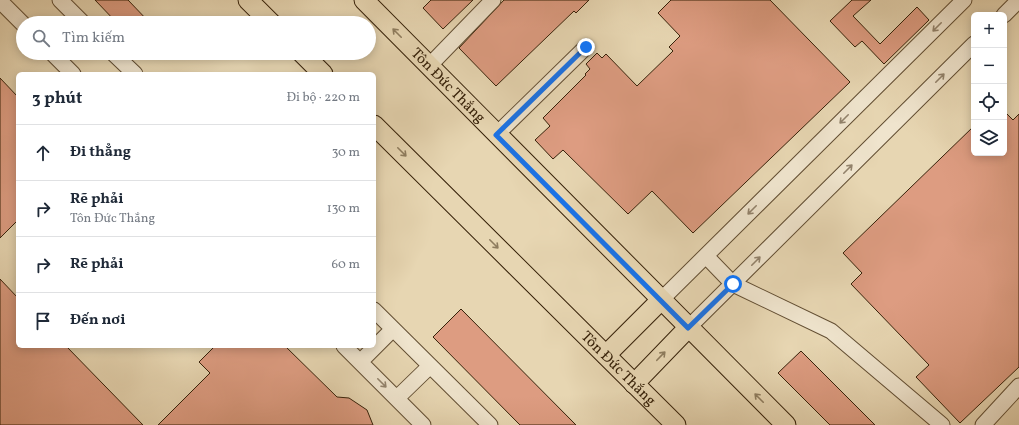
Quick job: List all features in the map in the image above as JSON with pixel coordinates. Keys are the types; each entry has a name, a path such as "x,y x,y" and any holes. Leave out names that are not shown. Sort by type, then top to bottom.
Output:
{"main road":[{"path":"248,0 264,16"},
{"name":"Tôn Đức Thắng","path":"364,0 496,135 786,425"},
{"path":"309,60 321,72"},
{"name":"Tôn Đức Thắng","path":"376,127 676,425"},
{"path":"606,355 661,300"},
{"path":"634,384 688,328"}],"street":[{"path":"60,0 76,16"},
{"path":"429,66 493,0"},
{"path":"1007,12 1019,0"},
{"path":"0,1 16,17"},
{"path":"661,300 962,1"},
{"path":"496,135 586,47"},
{"path":"688,328 971,47"},
{"path":"59,60 71,72"},
{"path":"121,60 133,72"},
{"path":"706,256 733,284 831,331 942,425"},
{"path":"376,312 490,425"},
{"path":"376,346 393,329"},
{"path":"346,348 423,425"},
{"path":"360,362 374,348"},
{"path":"397,398 430,366"},
{"path":"983,425 1019,386"}],"building":[{"path":"95,0 128,0 143,16 110,16"},
{"path":"431,0 473,0 443,29 423,8"},
{"path":"504,0 589,0 576,13 574,11 496,86 459,48"},
{"path":"671,0 770,0 850,82 693,233 652,191 628,214 563,150 553,159 535,140 550,126 543,118 586,75 585,74 590,69 586,64 597,53 602,58 606,54 637,86 673,51 669,47 680,36 658,13"},
{"path":"852,0 871,0 853,16 880,44 917,7 929,20 884,64 862,41 855,47 830,21"},
{"path":"0,78 16,95 16,222 0,238"},
{"path":"1007,114 1013,120 1019,114 1019,367 960,423 916,377 929,365 851,284 862,273 843,253 971,129 971,156 1007,156"},
{"path":"0,279 16,296 16,348 68,348 143,425 0,425"},
{"path":"461,309 576,425 520,425 433,337"},
{"path":"213,348 287,348 337,397 349,398 367,410 373,425 158,425 210,373 199,362"},
{"path":"801,351 875,425 830,425 778,373"}],"route":[{"path":"586,47 496,135 688,328 733,284"}]}
